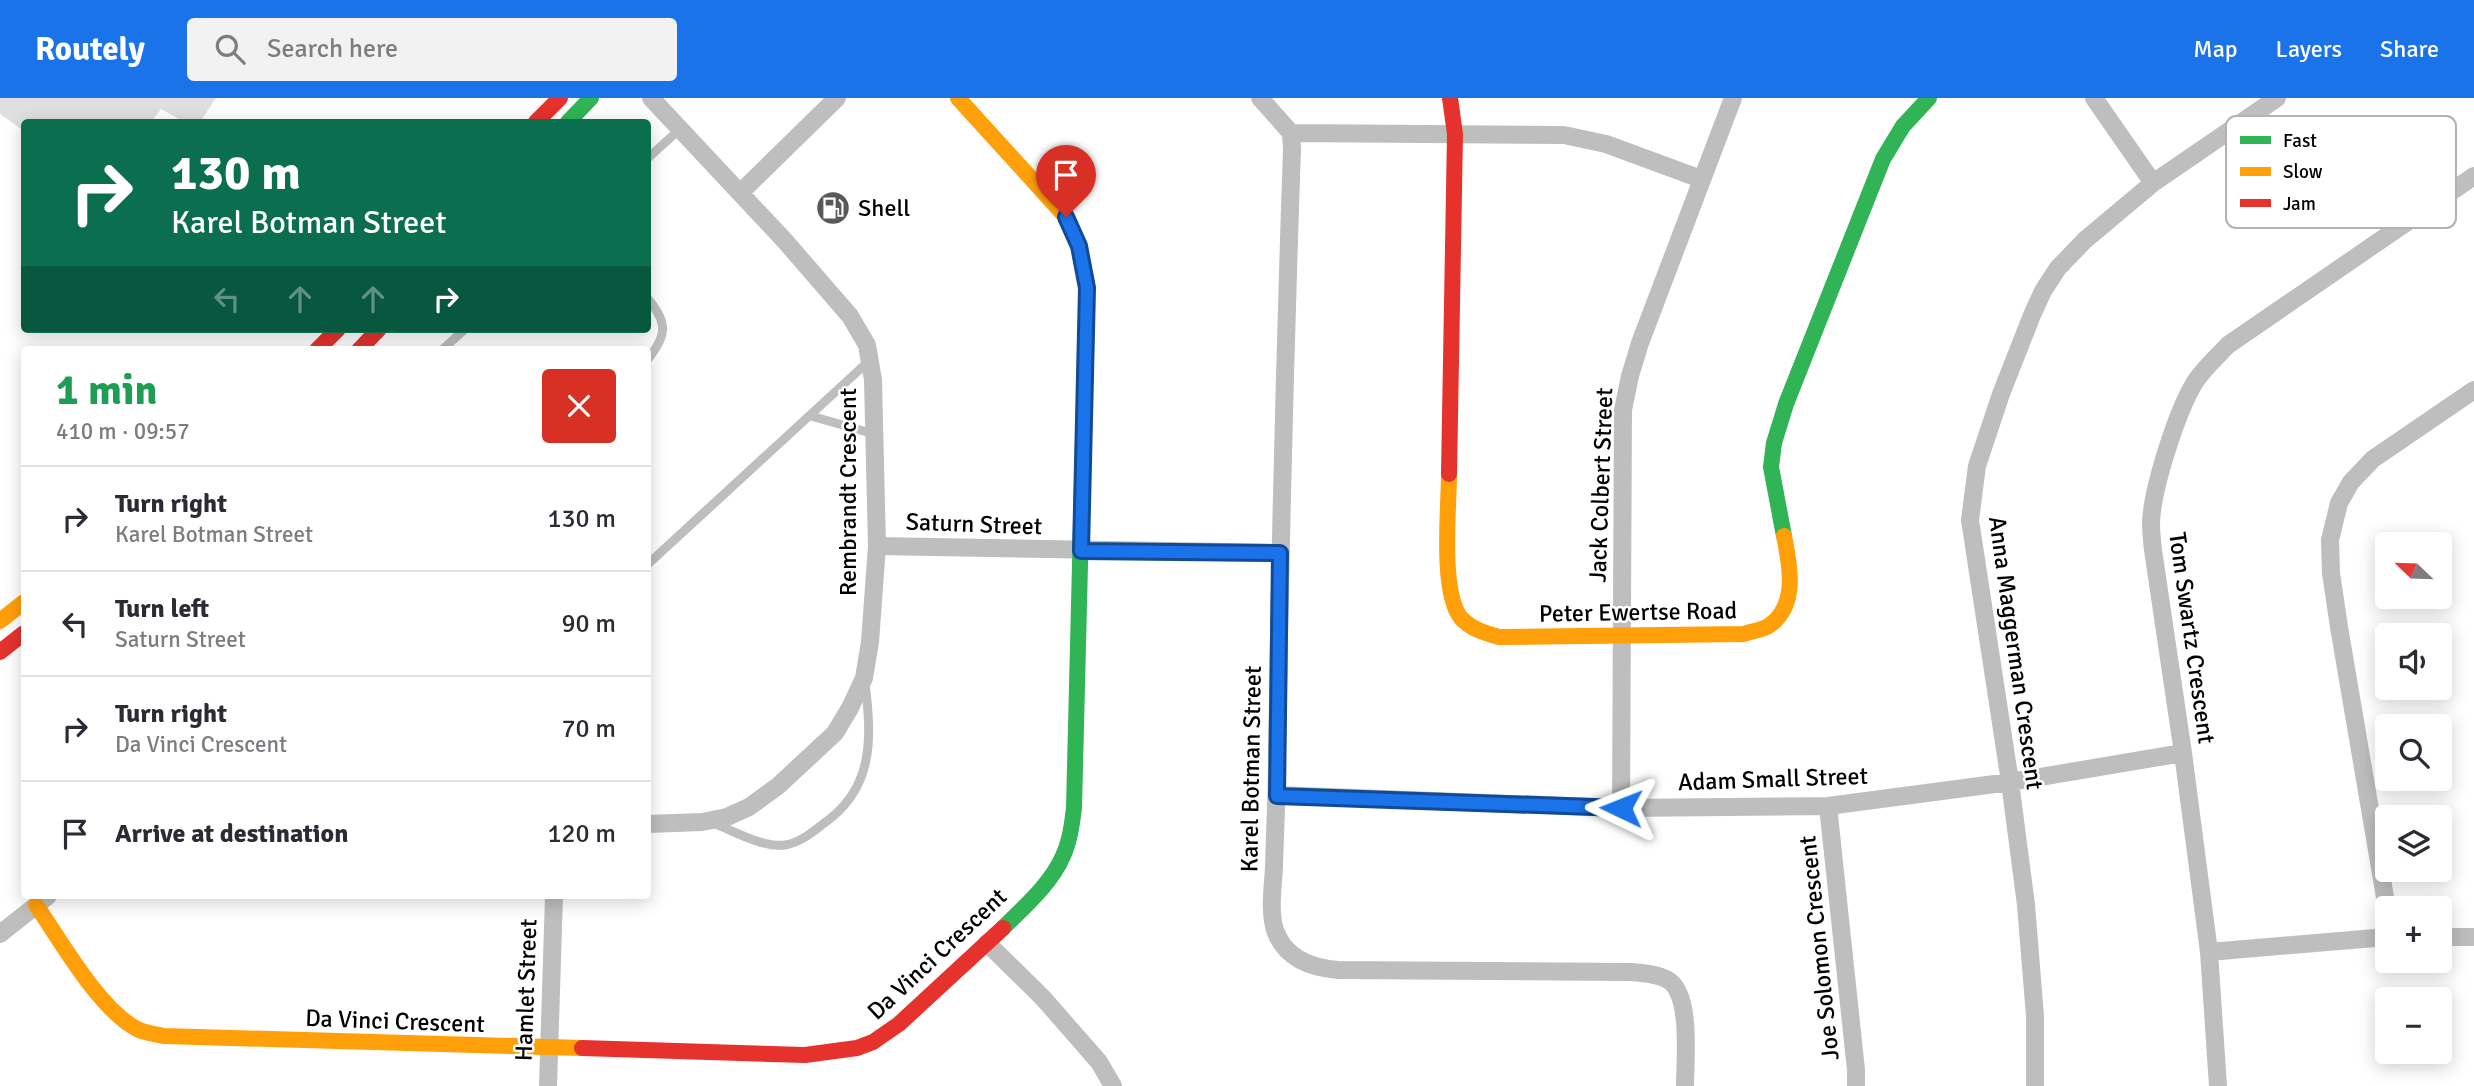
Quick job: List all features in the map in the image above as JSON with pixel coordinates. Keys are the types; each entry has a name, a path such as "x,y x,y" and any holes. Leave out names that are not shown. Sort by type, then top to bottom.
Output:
{"street":[{"path":"539,119 560,98"},
{"path":"571,119 591,98"},
{"name":"Rembrandt Crescent","path":"650,98 741,192 850,316 867,345 874,434 877,546 870,642 864,678 835,733 778,786 749,807 727,817 709,821 651,824"},
{"path":"741,192 837,98"},
{"name":"Da Vinci Crescent","path":"42,901 101,995 122,1019 140,1030 164,1036 805,1055 859,1048 895,1027 987,943 1043,886 1061,862 1070,837 1074,808 1087,288 1079,246 1066,217 958,98"},
{"path":"1260,98 1291,132 1564,135 1606,144 1701,179"},
{"name":"Peter Ewertse Road","path":"1450,98 1455,134 1449,591 1453,607 1466,626 1480,633 1499,637 1753,633 1761,632 1775,624 1789,603 1790,582 1771,470 1776,437 1786,404 1883,159 1908,117 1929,98"},
{"name":"Jack Colbert Street","path":"1621,808 1623,410 1640,343 1733,98"},
{"path":"2094,98 2154,183"},
{"name":"Anna Maggerman Crescent","path":"2251,116 2277,98"},
{"name":"Karel Botman Street","path":"1291,132 1280,553 1277,796 1272,901 1275,930 1282,943 1296,958 1315,968 1630,971 1667,979 1675,985 1684,1008 1685,1086"},
{"name":"Anna Maggerman Crescent","path":"2035,1086 2033,978 2010,782 1970,520 1970,502 1977,466 2001,394 2043,291 2058,268 2085,240 2154,183 2226,133"},
{"name":"Tom Swartz Crescent","path":"2456,188 2474,176"},
{"name":"Tom Swartz Crescent","path":"2218,1086 2209,952 2151,524 2154,499 2183,408 2195,382 2209,365 2228,345 2398,228"},
{"path":"321,346 334,333"},
{"path":"362,346 375,333"},
{"path":"2385,896 2339,627 2331,573 2330,540 2339,503 2351,482 2373,459 2474,390"},
{"name":"Saturn Street","path":"877,546 1280,553"},
{"path":"0,621 21,604"},
{"path":"0,652 21,636"},
{"name":"Adam Small Street","path":"1277,796 1621,808 1828,806 2010,782 2183,753"},
{"name":"Joe Solomon Crescent","path":"1828,806 1856,1086"},
{"name":"Hamlet Street","path":"548,1086 554,899"},
{"path":"0,934 42,901"},
{"path":"2452,937 2474,937"},
{"path":"2209,952 2375,938"},
{"path":"987,943 1051,1007 1099,1062 1113,1086"}],"lane":[{"path":"651,155 681,128"},
{"path":"651,303 659,312 664,327 661,341 651,355"},
{"path":"446,346 461,333"},
{"name":"Rembrandt Crescent","path":"651,561 870,360"},
{"path":"811,416 874,434"},
{"path":"709,821 767,843 785,845 808,835 835,817 852,797 867,760 869,713 864,678"}],"building":[{"path":"0,98 216,98 202,119 179,119 161,109 153,119 21,119 21,129 0,114"}],"traffic: fast":[{"path":"571,119 591,98"},
{"path":"1784,536 1771,467 1774,443 1786,404 1883,159 1903,126 1929,98"},
{"path":"1003,928 1036,895 1058,866 1069,838 1074,808 1084,402"}],"traffic: slow":[{"path":"958,98 1066,217 1079,246 1087,288 1084,402"},
{"path":"1449,474 1448,570 1454,606 1469,625 1499,637 1744,634 1765,628 1779,617 1788,596 1790,572 1784,536"},
{"path":"0,621 21,604"},
{"path":"36,905 94,990 122,1019 147,1032 164,1036 582,1048"}],"traffic: jam":[{"path":"539,119 560,98"},
{"path":"1449,474 1455,134 1450,98"},
{"path":"321,346 334,333"},
{"path":"363,346 375,333"},
{"path":"0,652 21,635"},
{"path":"582,1048 805,1055 857,1048 873,1042 899,1024 1003,928"}],"place":[{"name":"Shell","path":"833,208"}],"route":[{"path":"1066,217 1079,246 1087,288 1081,551 1280,553 1277,796 1621,808"}]}
